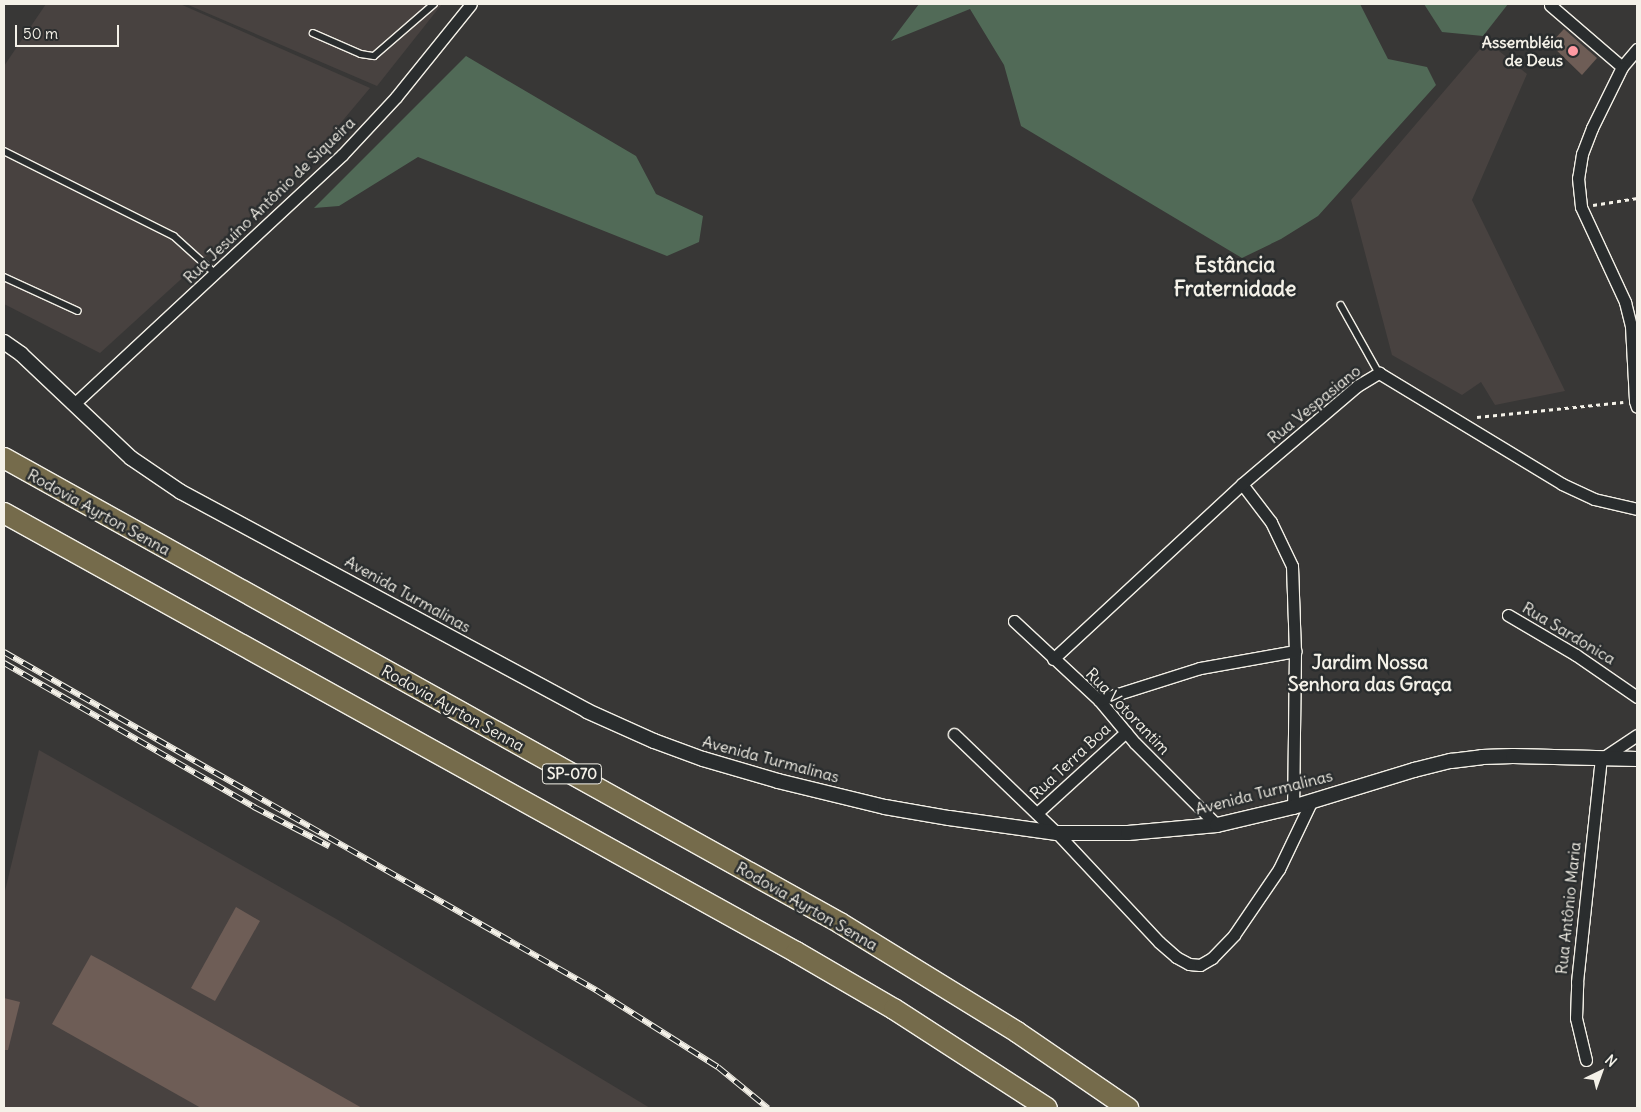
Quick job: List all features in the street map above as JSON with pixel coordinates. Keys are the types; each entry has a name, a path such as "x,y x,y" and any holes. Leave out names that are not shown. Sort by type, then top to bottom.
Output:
{"highway":[{"name":"Rodovia Ayrton Senna","path":"4,458 840,923 1017,1032 1128,1108"},
{"name":"SP-070","path":"4,513 796,952 894,1009 1047,1108"}],"street":[{"name":"Rua Jesuíno Antônio de Siqueira","path":"74,404 216,274 366,131 396,98 470,4"},
{"path":"1550,5 1622,67"},
{"path":"1636,404 1631,326 1627,310 1582,207 1578,178 1582,154 1622,67 1637,49"},
{"name":"Avenida Turmalinas","path":"4,342 21,354 131,458 181,492 525,679 587,711 654,742 711,762 885,807 1057,832 1128,833 1217,825 1293,807 1414,770 1482,757 1637,759"},
{"name":"Rua Vespasiano","path":"1053,659 1242,484 1351,391 1379,373 1562,484 1594,499 1637,509"},
{"path":"1242,484 1272,522 1292,566 1295,651 1293,807"},
{"name":"Rua Sardonica","path":"1508,615 1576,655 1637,697"},
{"name":"Rua Votorantim","path":"1014,621 1099,700 1126,732 1217,825"},
{"path":"1099,700 1200,668 1295,651"},
{"name":"Rua Terra Boa","path":"1037,813 1126,732"},
{"path":"954,734 1057,832 1159,942 1176,957 1189,964 1200,965 1212,958 1234,935 1279,869 1312,800"},
{"path":"1601,759 1637,735"},
{"name":"Rua Antônio Maria","path":"1586,1060 1576,1018 1577,982 1601,759"}],"lane":[{"path":"313,33 360,54 374,56 434,4"},
{"path":"4,151 174,236 216,274"},
{"path":"4,277 78,311"},
{"path":"1341,305 1379,373"}],"path":[{"path":"1582,207 1637,198"},
{"path":"1455,419 1636,404"}],"shaded area":[{"path":"46,4 180,4 370,88 302,169 100,353 4,304 4,66"},
{"path":"186,4 442,4 377,86"},
{"path":"1487,41 1527,74 1472,200 1565,391 1495,405 1481,382 1462,395 1392,355 1351,200"},
{"path":"39,750 338,920 650,1108 4,1108 4,895"}],"green space":[{"path":"919,4 1360,4 1388,59 1427,67 1436,85 1318,216 1281,239 1242,258 1021,126 1004,65 970,9 891,41"},
{"path":"1424,4 1508,4 1483,36 1442,32"},
{"path":"466,56 636,156 656,194 703,216 699,242 667,256 418,157 339,206 314,208"}],"building":[{"name":"Assembléia de Deus","path":"1564,29 1597,58 1582,75 1550,44"},
{"path":"236,907 260,921 215,1001 191,988"},
{"path":"91,955 362,1108 201,1108 52,1024"},
{"path":"4,998 20,1002 8,1050 4,1050"}],"railway":[{"path":"4,652 596,990 718,1067 768,1108"},
{"path":"4,663 254,807 329,846"}],"place":[{"name":"Assembléia de Deus","path":"1573,51"}],"district":[{"name":"Estância Fraternidade","path":"1235,277"},
{"name":"Jardim Nossa Senhora das Graça","path":"1370,674"}]}
